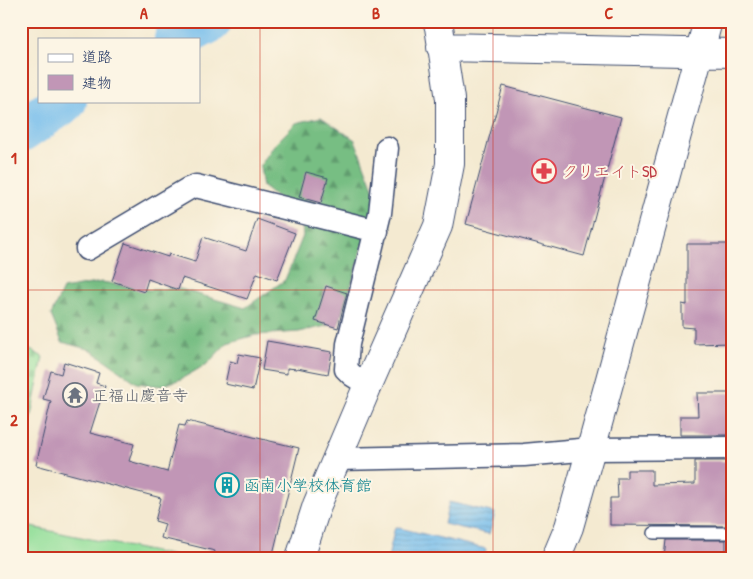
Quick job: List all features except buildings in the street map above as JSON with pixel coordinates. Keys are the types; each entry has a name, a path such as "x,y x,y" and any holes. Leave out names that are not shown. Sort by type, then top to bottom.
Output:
{"street":[{"path":"556,558 568,527 591,449 708,21"},
{"path":"300,558 317,505 438,226 450,164 450,99 440,29 700,52 732,53"},
{"path":"368,385 346,369 348,344 377,231 387,148"},
{"path":"87,249 196,186 377,231"},
{"path":"337,459 524,455 591,449 732,448"}],"lane":[{"path":"654,533 732,533"}],"green space":[{"path":"321,117 355,140 376,196 357,267 339,323 299,332 255,335 227,343 207,364 181,379 161,386 137,383 91,350 62,342 51,315 63,289 102,282 149,290 177,288 245,308 285,280 303,236 301,214 263,187 260,166 274,145 296,123"},
{"path":"21,345 43,357 21,465"},
{"path":"21,525 185,558 21,558"}],"water":[{"path":"449,502 495,513 489,534 444,524"},
{"path":"395,527 486,549 484,558 388,558"}],"waterway":[{"path":"178,38 210,21"},
{"path":"21,131 64,102"}],"place":[{"name":"クリエイトSD","path":"544,171"},
{"name":"正福山慶音寺","path":"75,395"},
{"name":"函南小学校体育館","path":"227,485"}]}
